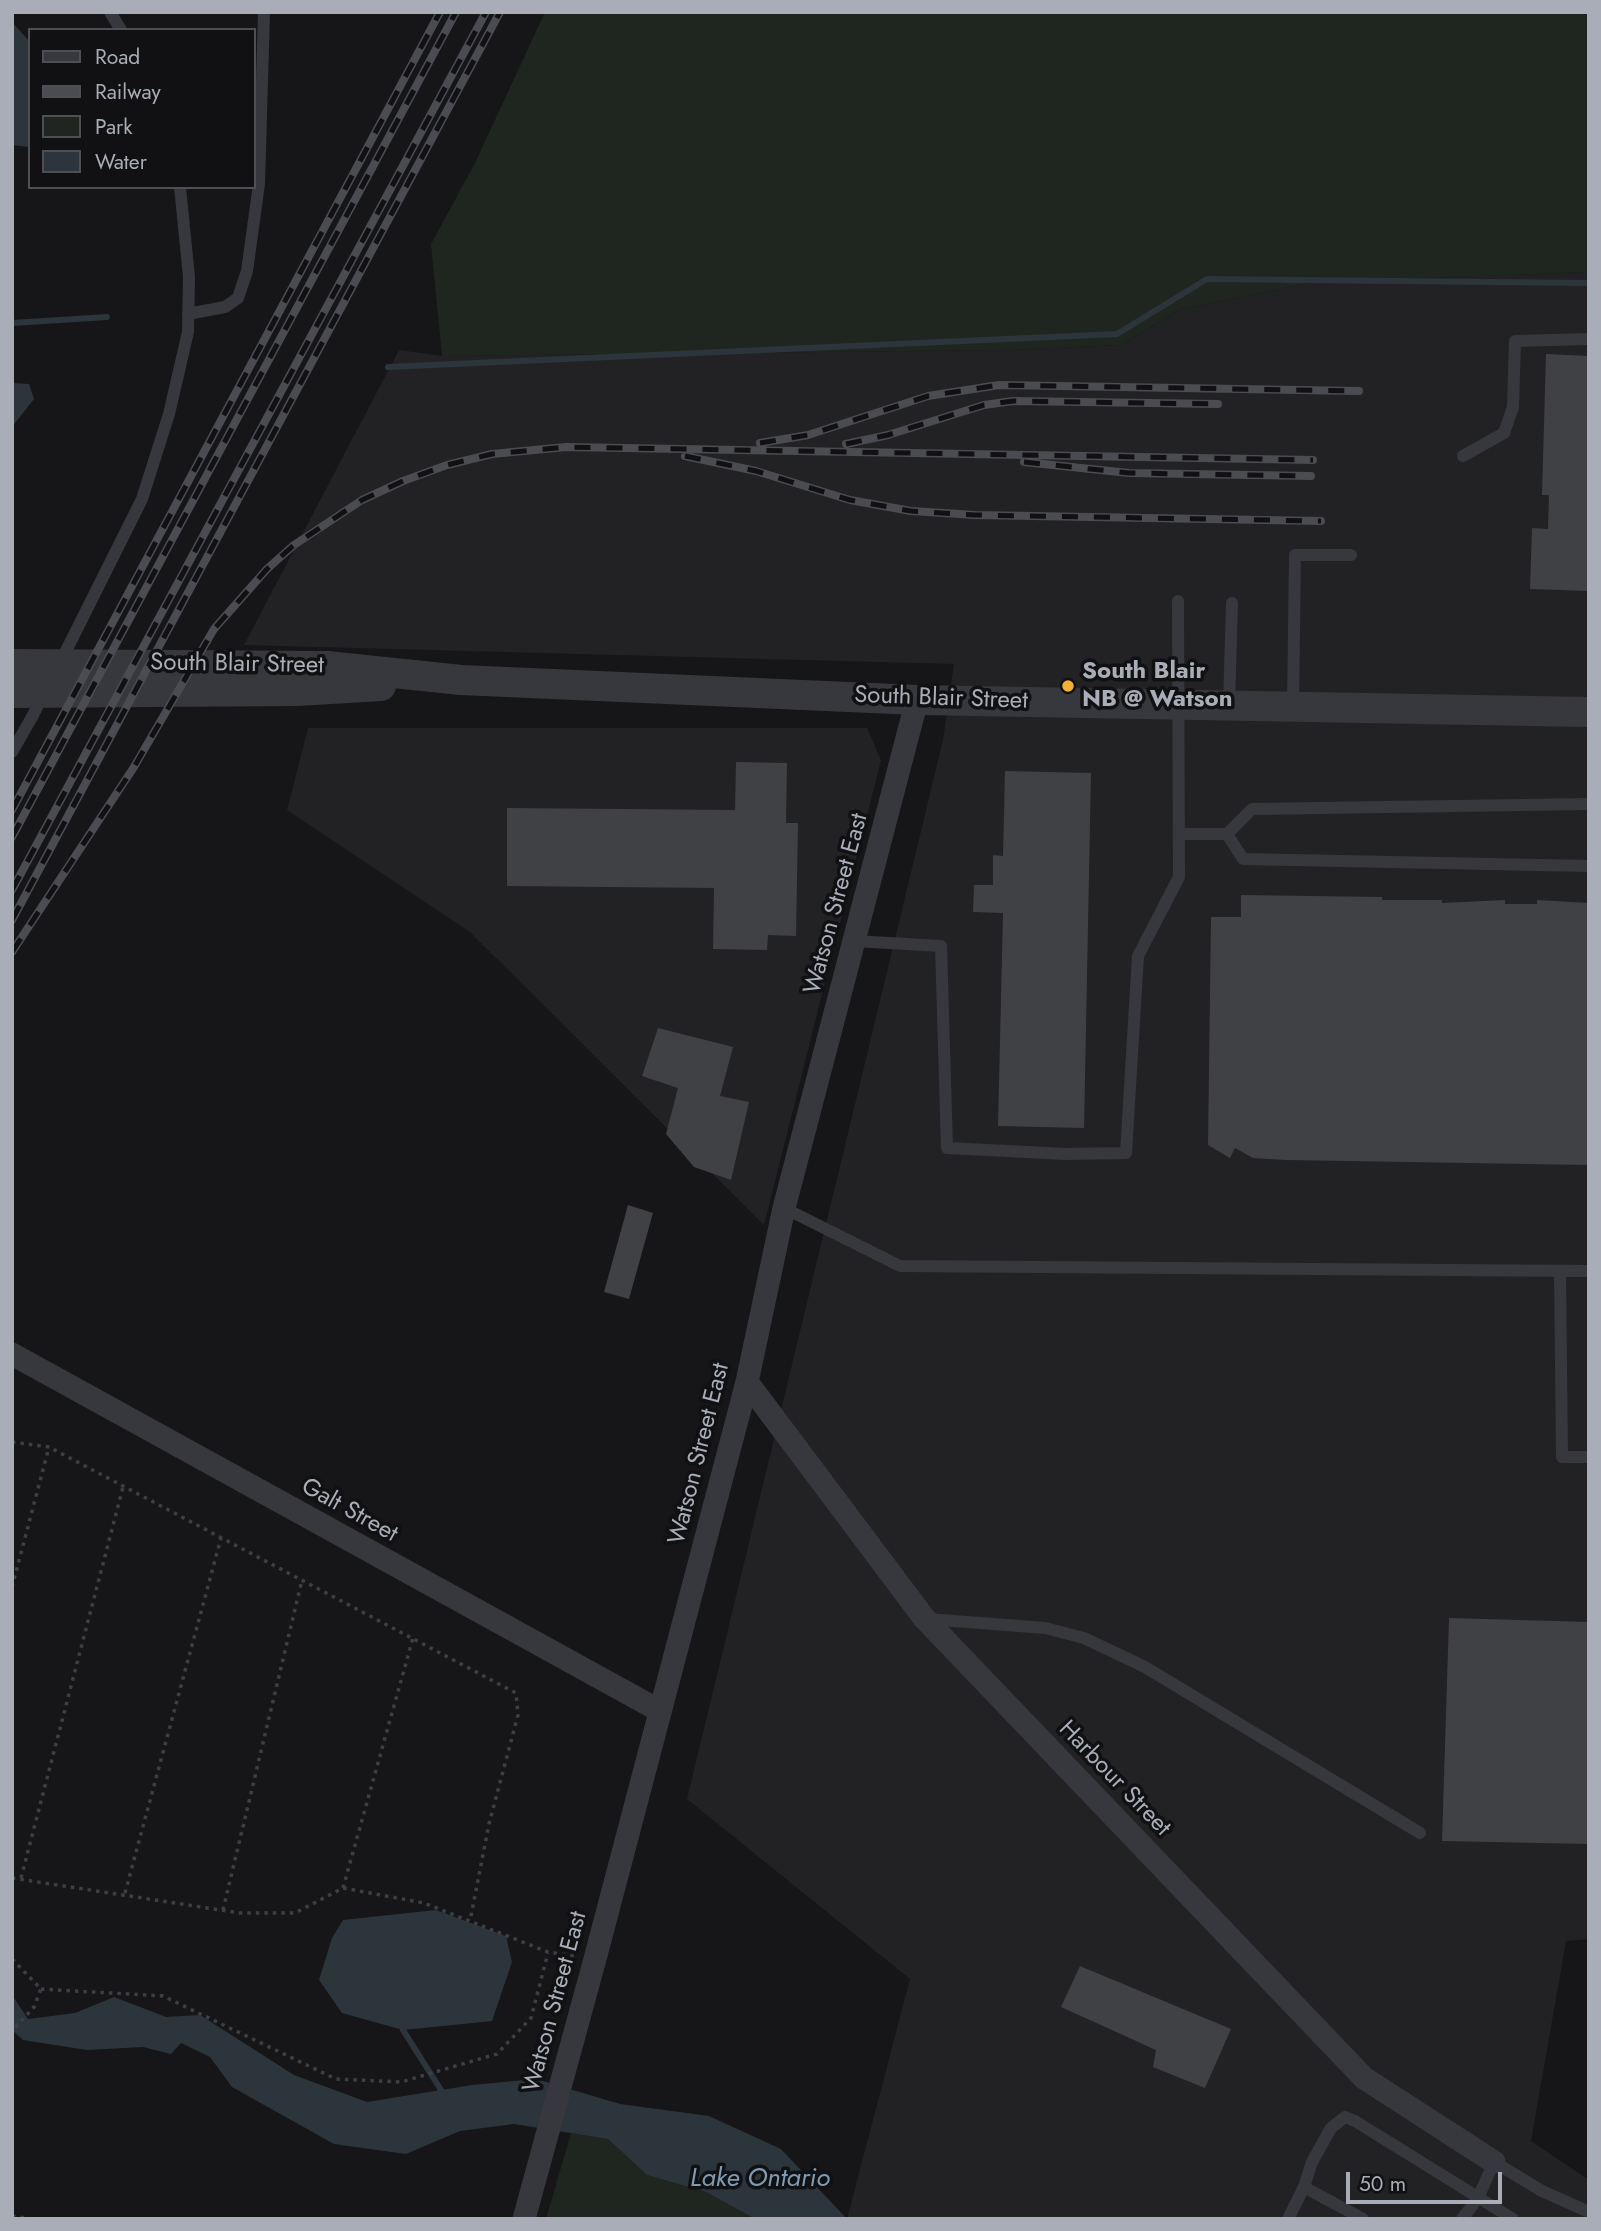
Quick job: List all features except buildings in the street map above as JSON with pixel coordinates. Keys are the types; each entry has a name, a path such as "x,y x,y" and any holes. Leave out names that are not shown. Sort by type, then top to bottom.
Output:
{"street":[{"name":"South Blair Street","path":"12,664 327,666 461,681 917,700 1589,712"},
{"name":"South Blair Street","path":"12,693 297,691 461,681"},
{"name":"Watson Street East","path":"524,2219 596,1959 747,1382 784,1208 917,700"},
{"name":"Galt Street","path":"12,1354 660,1711"},
{"name":"Harbour Street","path":"747,1382 924,1618 1364,2078 1493,2162"}],"lane":[{"path":"110,12 120,28"},
{"path":"188,314 225,307 238,298 247,271 259,184 264,12"},
{"path":"12,752 142,499 169,414 188,332 189,277 180,189"},
{"path":"1463,456 1504,433 1513,407 1516,341 1589,339"},
{"path":"1293,706 1295,555 1351,555"},
{"path":"854,941 941,946 947,1148 1066,1154 1126,1153 1138,956 1180,877 1178,601"},
{"path":"1229,705 1231,603"},
{"path":"1180,834 1227,834 1252,808 1589,804"},
{"path":"1227,834 1243,859 1589,866"},
{"path":"784,1208 900,1266 1589,1271"},
{"path":"1560,1271 1562,1457 1589,1457"},
{"path":"924,1618 1045,1628 1084,1638 1145,1667 1420,1833"},
{"path":"1288,2219 1304,2187 1312,2162 1331,2128 1345,2117 1513,2219"},
{"path":"1462,2219 1478,2197 1493,2162 1542,2191 1589,2213"},
{"path":"1304,2187 1363,2219"}],"path":[{"path":"12,1442 49,1447 516,1693 519,1715 489,1824 470,1921"},
{"path":"12,1587 49,1447"},
{"path":"21,1878 124,1486"},
{"path":"125,1893 221,1538"},
{"path":"223,1910 302,1580"},
{"path":"343,1888 413,1638"},
{"path":"12,1878 125,1893 223,1910 295,1913 343,1888 424,1903 548,1952 596,1959"},
{"path":"12,1959 41,1989 163,1996 336,2080 401,2082 497,2054 531,2018 548,1952"},
{"path":"12,2031 34,2007 41,1989"},
{"path":"12,2216 32,2219"}],"shaded area":[{"path":"1589,272 1589,1939 1566,1941 1531,2141 1589,2180 1589,2219 847,2219 910,1979 687,1799 943,740 954,664 244,645 399,350 442,356 1008,350 1121,345 1181,309 1314,282"},
{"path":"308,728 867,728 881,760 764,1225 470,932 287,810"}],"green space":[{"path":"545,12 1589,12 1589,272 1314,282 1181,309 1121,345 1009,350 442,356 431,244 475,163"},
{"path":"571,2133 608,2139 647,2175 706,2192 755,2219 546,2219"}],"water":[{"path":"12,22 28,40 28,147 12,145"},
{"path":"12,383 29,384 34,399 12,427"},
{"path":"436,1910 506,1936 512,1962 492,2021 403,2030 342,2013 319,1980 332,1938 343,1920"},
{"name":"Lake Ontario","path":"12,1995 28,2019 75,2013 114,1997 166,2017 200,2015 294,2075 367,2102 472,2085 536,2079 620,2104 709,2116 781,2149 847,2219 755,2219 706,2192 647,2175 608,2139 514,2124 460,2131 406,2154 334,2144 232,2087 210,2057 181,2043 171,2054 143,2047 87,2050 23,2040 12,2030"}],"waterway":[{"path":"388,367 1117,334 1207,279 1589,283"},
{"path":"12,323 107,317"},
{"path":"403,2030 441,2090"}],"railway":[{"path":"12,810 440,12"},
{"path":"12,837 456,12"},
{"path":"12,890 486,12"},
{"path":"12,920 500,12"},
{"path":"760,443 808,435 928,396 999,385 1359,391"},
{"path":"846,444 888,435 984,405 1013,401 1218,404"},
{"path":"12,952 134,767 214,629 267,569 294,545 362,500 403,481 447,465 492,454 566,447 1313,460"},
{"path":"685,456 756,471 850,500 911,511 975,515 1321,521"},
{"path":"1024,462 1129,473 1311,476"}],"place":[{"name":"South Blair NB @ Watson","path":"1068,686"}]}
